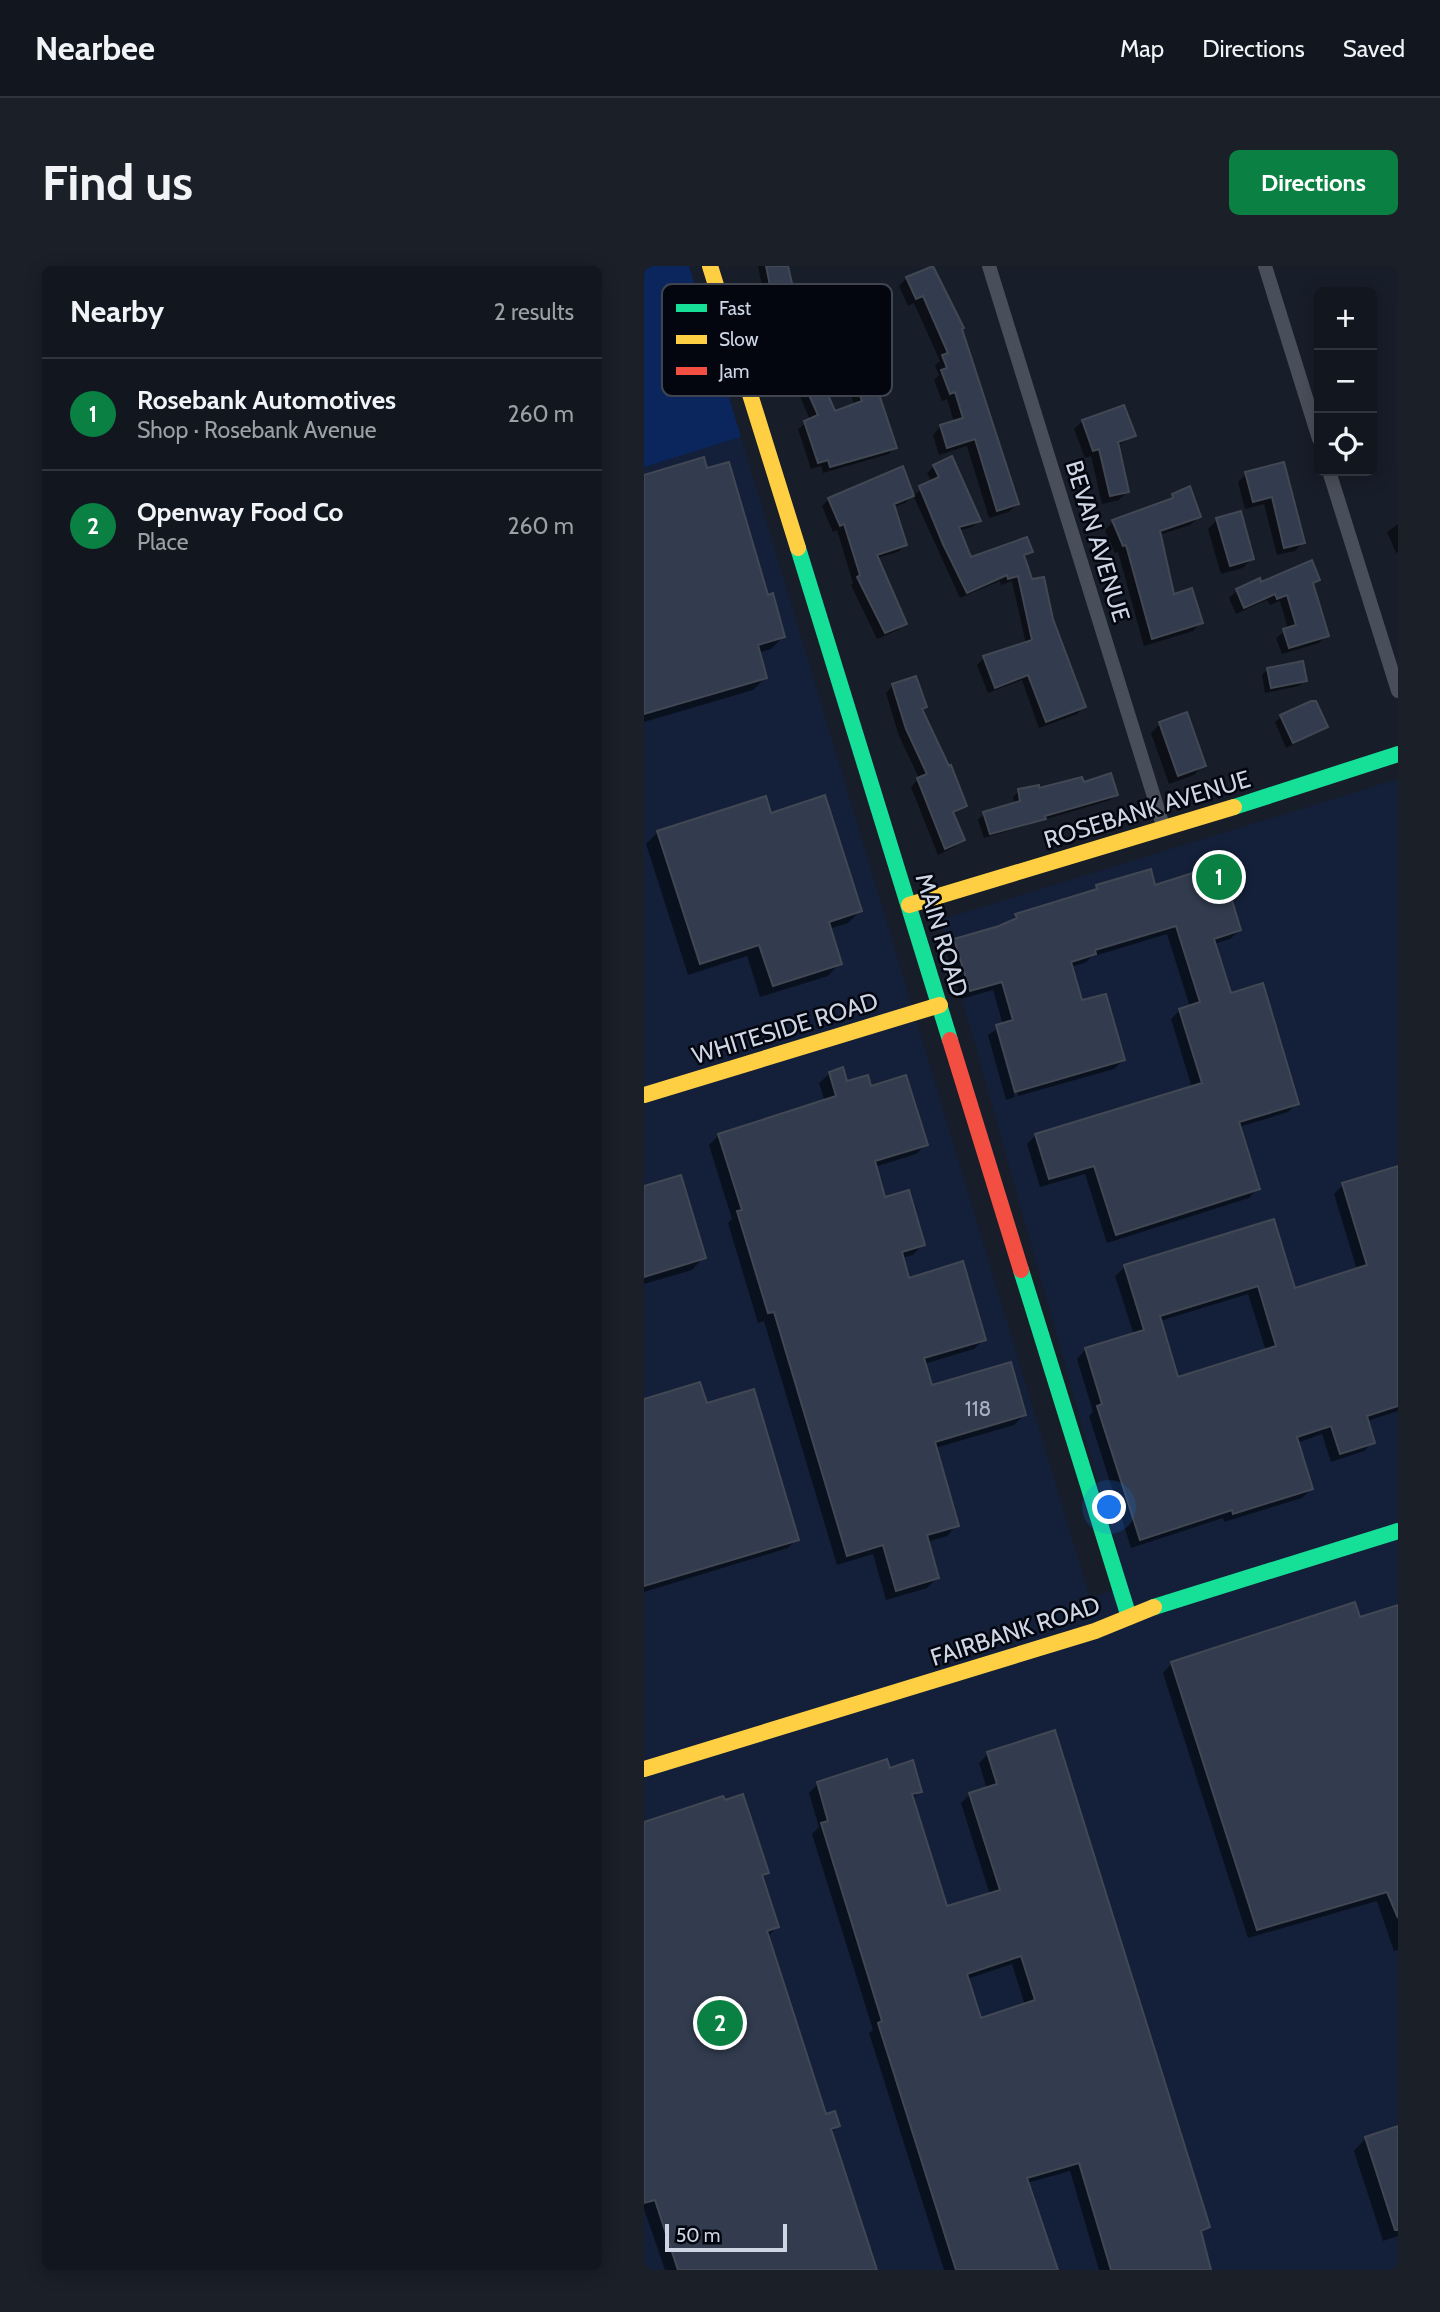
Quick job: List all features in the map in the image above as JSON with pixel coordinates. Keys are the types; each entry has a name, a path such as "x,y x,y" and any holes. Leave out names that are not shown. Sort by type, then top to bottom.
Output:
{"main road":[{"name":"MAIN ROAD","path":"710,266 716,284"},
{"name":"MAIN ROAD","path":"750,396 1129,1617"},
{"name":"ROSEBANK AVENUE","path":"909,905 1164,829 1398,754"},
{"name":"WHITESIDE ROAD","path":"644,1095 940,1005"},
{"name":"FAIRBANK ROAD","path":"644,1769 1096,1631 1175,1598 1398,1531"}],"street":[{"name":"BEVAN AVENUE","path":"989,266 1164,829"},
{"path":"1265,266 1314,423"},
{"path":"1331,476 1398,691"}],"shaded area":[{"path":"644,266 689,266 694,284 662,284 662,396 729,396 741,437 644,467"},
{"path":"741,437 1090,1598 1127,1586 940,920 1398,779 1398,2270 644,2270 644,467"}],"building":[{"path":"766,266 788,266 792,284 770,284"},
{"path":"933,266 964,328 962,329 1019,504 997,511 975,439 947,448 940,425 963,418 955,392 950,394 941,370 947,368 942,355 948,353 923,296 916,299 906,277"},
{"path":"810,396 828,396 835,411 862,401 860,396 880,396 897,448 830,467 828,460 818,463 804,421 818,415"},
{"path":"1124,405 1136,436 1118,442 1129,492 1110,496 1099,449 1093,451 1082,420"},
{"path":"952,456 981,521 959,527 971,557 1027,537 1033,552 1024,555 1032,579 1044,577 1053,619 1086,707 1046,722 1028,675 995,688 983,656 1032,640 1018,576 1008,579 1007,575 967,593 943,544 919,486 939,477 933,465"},
{"path":"704,457 707,468 729,462 768,595 773,593 785,637 758,645 767,678 644,714 644,475"},
{"path":"1284,462 1305,543 1284,548 1272,497 1253,502 1245,472"},
{"path":"903,466 914,496 894,504 907,545 877,555 907,624 885,633 857,577 860,575 844,524 840,526 828,498"},
{"path":"1190,486 1201,517 1160,531 1174,594 1192,588 1203,623 1152,639 1126,545 1123,546 1112,520 1173,498 1172,494"},
{"path":"1241,511 1254,559 1230,566 1216,518"},
{"path":"1312,560 1320,580 1313,583 1329,636 1289,648 1283,629 1296,625 1287,595 1277,599 1275,594 1244,608 1236,589 1260,578 1261,582"},
{"path":"1303,661 1307,681 1271,688 1267,668"},
{"path":"916,676 927,707 922,709 949,766 951,765 967,806 953,812 965,840 945,849 917,778 927,774 906,729 892,684"},
{"path":"1316,701 1328,727 1293,743 1280,715"},
{"path":"1187,712 1206,766 1178,776 1159,722"},
{"path":"1111,773 1118,795 990,834 983,812 1020,801 1018,789 1039,785 1039,788 1082,777 1084,782"},
{"path":"825,795 862,911 829,922 842,964 773,986 759,945 700,964 657,831 766,796 771,813"},
{"path":"1221,864 1241,930 1214,939 1231,993 1263,983 1299,1104 1239,1122 1260,1189 1116,1235 1094,1166 1049,1179 1035,1134 1202,1083 1179,1009 1200,1002 1176,926 1095,950 1096,954 1071,962 1082,1000 1106,994 1125,1060 1015,1092 996,1025 1013,1020 1002,982 970,991 954,939 999,926 1017,918 1015,914 1097,889 1096,885 1151,869 1155,885"},
{"path":"843,1067 847,1081 868,1075 871,1086 906,1075 928,1145 875,1161 885,1197 909,1190 925,1245 902,1252 909,1278 963,1261 986,1340 924,1358 932,1385 1011,1362 1026,1415 935,1442 959,1526 927,1535 939,1578 896,1591 883,1545 847,1556 774,1312 768,1313 737,1211 742,1210 718,1134 836,1096 829,1072"},
{"path":"1398,1166 1398,1406 1367,1416 1375,1443 1340,1454 1331,1426 1297,1437 1313,1489 1233,1514 1232,1510 1140,1540 1097,1406 1102,1404 1085,1348 1144,1330 1124,1265 1274,1219 1295,1288 1367,1265 1342,1183","holes":["1258,1286 1276,1346 1178,1377 1160,1316"]},
{"path":"681,1175 706,1258 644,1277 644,1186"},
{"path":"700,1382 707,1403 754,1389 799,1540 644,1586 644,1399"},
{"path":"1355,1602 1360,1617 1398,1605 1398,1918 1387,1892 1257,1930 1171,1662"},
{"path":"1055,1730 1210,2227 1201,2231 1211,2270 1111,2270 1079,2163 1027,2178 1058,2270 956,2270 878,2023 882,2021 821,1823 828,1821 817,1782 887,1759 890,1768 913,1760 922,1792 912,1794 947,1906 1000,1890 969,1793 997,1784 987,1752","holes":["1021,1956 1035,2000 981,2018 967,1974"]},
{"path":"743,1794 769,1873 762,1875 779,1927 767,1931 826,2114 835,2111 840,2126 831,2129 877,2270 678,2270 655,2200 644,2203 644,1822 723,1796 725,1800"},
{"path":"1398,2126 1398,2230 1395,2230 1365,2137"}],"traffic: fast":[{"path":"798,548 950,1040"},
{"path":"1234,807 1398,754"},
{"path":"1021,1270 1129,1617"},
{"path":"1154,1607 1398,1531"}],"traffic: slow":[{"path":"710,266 716,284"},
{"path":"751,396 798,548"},
{"path":"909,905 1234,807"},
{"path":"644,1095 940,1005"},
{"path":"644,1769 1095,1631 1154,1607"}],"traffic: jam":[{"path":"950,1040 1021,1270"}],"place":[{"name":"Rosebank Automotives","path":"1219,877"},
{"name":"Openway Food Co","path":"720,2023"}]}
